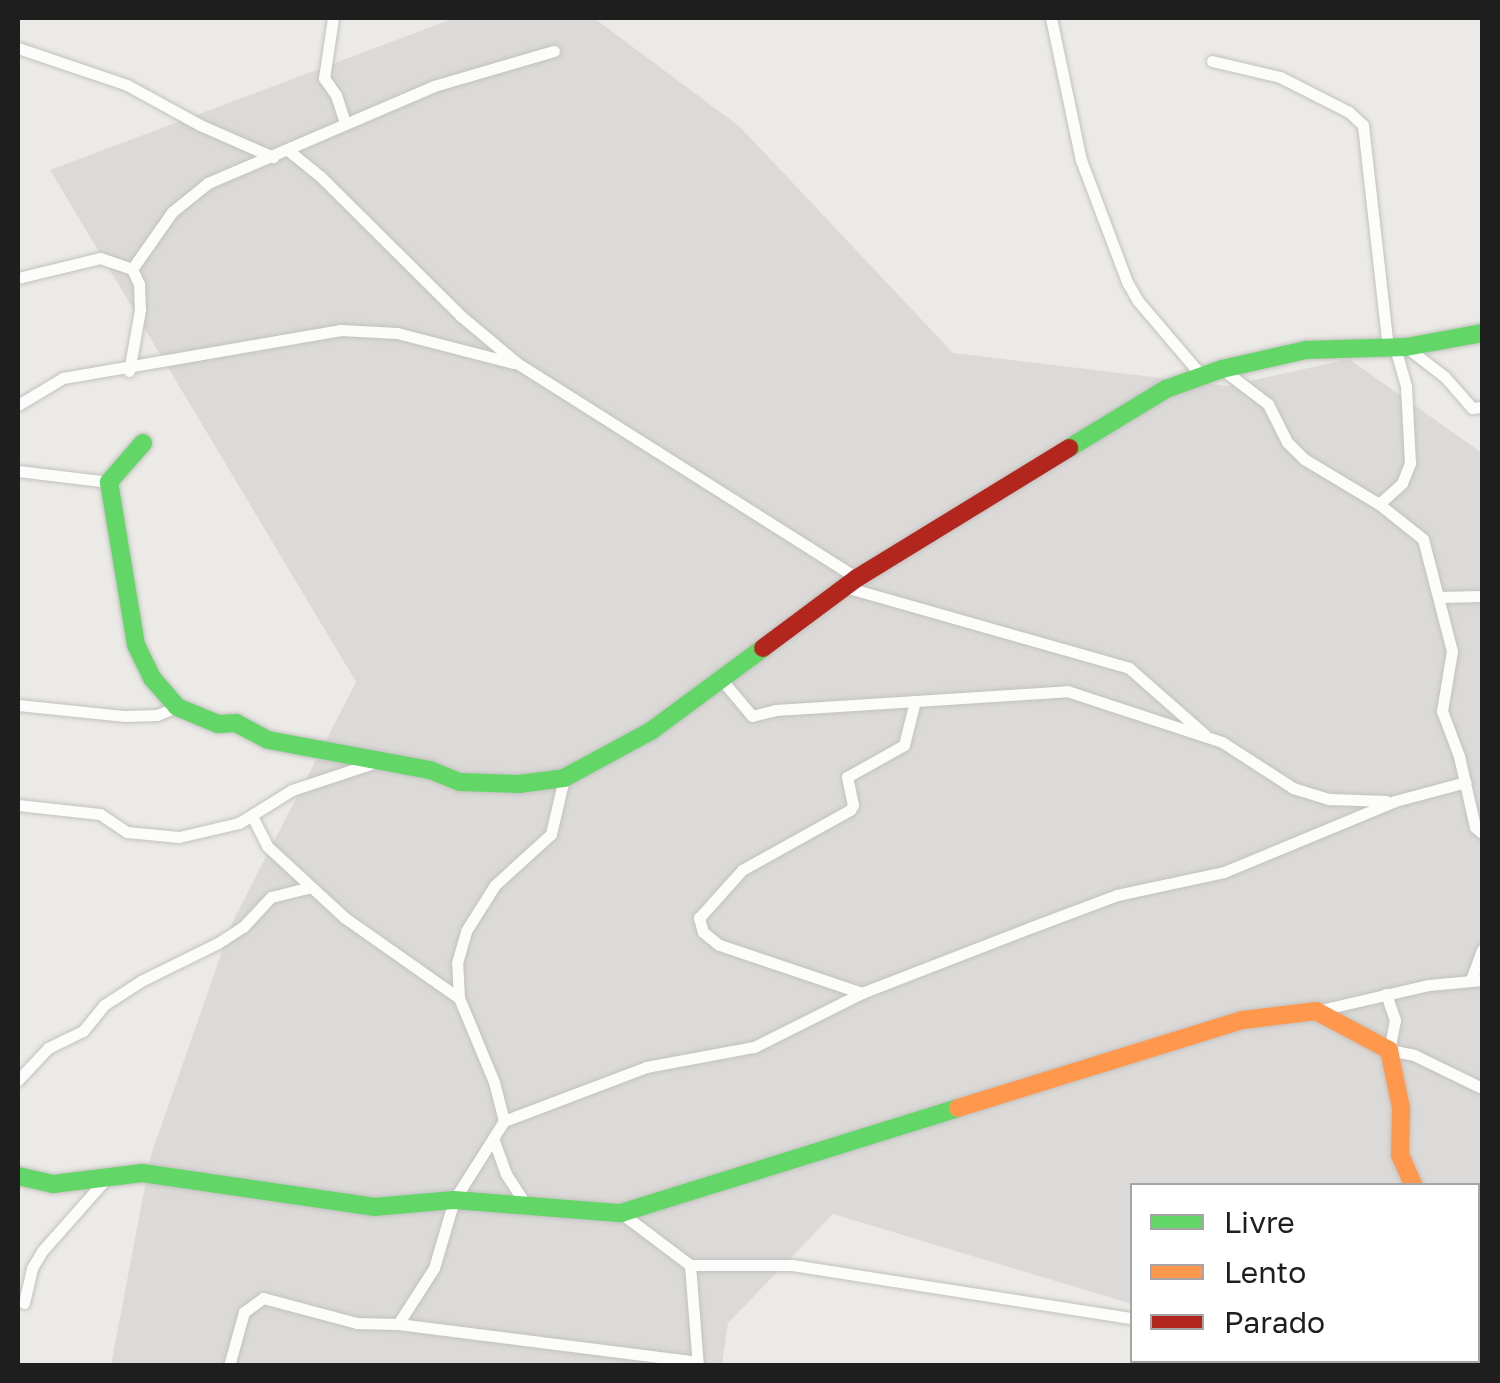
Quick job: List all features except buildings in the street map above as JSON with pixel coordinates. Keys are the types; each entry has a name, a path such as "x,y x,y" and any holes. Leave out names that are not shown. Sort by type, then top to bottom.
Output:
{"street":[{"path":"333,18 324,78 345,122"},
{"path":"1051,18 1080,160 1128,282 1138,301 1202,375"},
{"path":"18,48 127,85 200,126 273,157"},
{"path":"132,269 172,212 208,183 434,86 554,50"},
{"path":"1212,61 1280,77 1349,112 1362,125 1396,347 1406,386 1410,463 1402,483 1379,504"},
{"path":"289,151 517,364 851,583 1129,668 1207,736 1292,788 1330,800 1395,801"},
{"path":"18,278 100,258 132,269 139,284 140,310 129,370"},
{"path":"18,405 63,378 129,370 341,330 397,334 517,364"},
{"path":"143,444 125,458 108,482 136,645 152,678 177,706 218,724 236,724 268,740 382,760 430,770 460,782 491,786 564,778 651,731 851,583 1122,413 1202,375 1306,350 1396,347 1482,334"},
{"path":"1396,347 1446,377 1468,405 1482,407"},
{"path":"1222,369 1268,404 1287,442 1304,459 1379,504 1423,538 1452,657 1440,701 1466,782 1475,827 1482,832"},
{"path":"18,472 108,482"},
{"path":"1438,597 1482,596"},
{"path":"721,679 752,716 776,710 1068,691 1207,736"},
{"path":"862,993 719,945 703,932 699,918 742,870 850,810 853,806 848,777 904,745 915,701"},
{"path":"18,705 125,716 157,715 177,706"},
{"path":"18,805 100,814 127,832 162,837 203,834 252,816 292,790 382,760"},
{"path":"398,1324 434,1268 454,1200 504,1121 494,1082 459,998 457,963 466,931 495,885 551,834 564,778"},
{"path":"504,1121 646,1067 754,1047 862,993 1117,895 1224,872 1395,801 1466,782"},
{"path":"252,816 267,846 345,918 459,998"},
{"path":"18,1080 48,1048 83,1031 104,1005 243,927 272,897 312,887"},
{"path":"18,1176 53,1184 142,1173 374,1207 454,1200 621,1213 1224,1025 1477,980 1482,950"},
{"path":"1386,994 1396,1020 1389,1050 1401,1108 1400,1155 1413,1183"},
{"path":"1316,1011 1389,1050 1414,1054 1482,1088"},
{"path":"494,1141 506,1174 528,1208"},
{"path":"24,1303 32,1268 43,1250 95,1188 111,1176"},
{"path":"621,1213 690,1265 792,1265 1130,1318"},
{"path":"228,1366 244,1312 263,1298 358,1324 398,1324 697,1364 690,1265"}],"shaded area":[{"path":"455,18 594,18 740,127 953,353 1227,386 1349,359 1482,453 1482,1365 1327,1363 1480,1363 1480,1183 1130,1183 1130,1303 833,1214 728,1323 722,1365 111,1365 151,1155 232,923 356,682 50,170"}],"traffic: fast":[{"path":"1069,448 1166,389 1222,369 1306,350 1406,347 1482,333"},
{"path":"143,443 109,482 136,645 152,678 177,707 218,724 236,723 268,740 430,770 460,782 519,784 564,778 651,731 763,648"},
{"path":"18,1176 53,1184 142,1173 374,1207 454,1200 621,1213 958,1108"}],"traffic: slow":[{"path":"958,1108 1243,1020 1316,1011 1389,1050 1401,1108 1400,1155 1413,1183"}],"traffic: jam":[{"path":"763,648 857,578 1069,448"}]}
